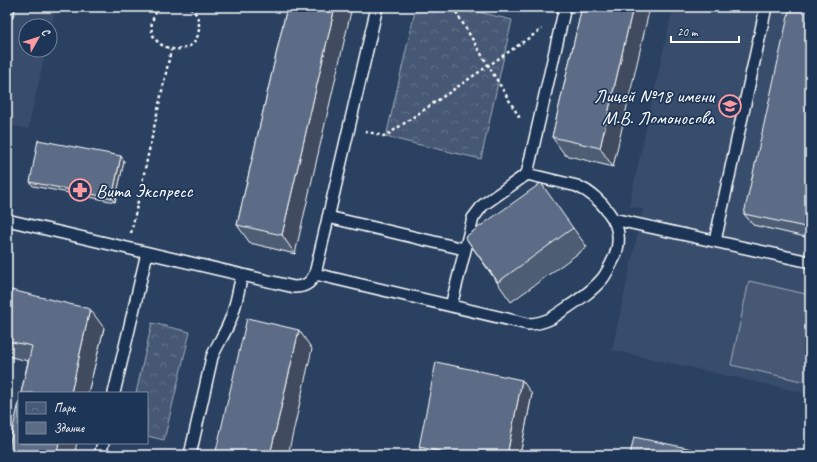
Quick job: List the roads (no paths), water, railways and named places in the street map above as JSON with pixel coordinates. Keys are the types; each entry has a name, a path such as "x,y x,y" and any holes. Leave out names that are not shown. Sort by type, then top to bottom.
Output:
{"lane":[{"path":"7,14 9,7"},
{"path":"7,220 294,287 307,284 315,274 377,7"},
{"path":"715,241 766,7"},
{"path":"451,306 470,224 479,209 527,174 565,10"},
{"path":"315,274 528,324 545,322 593,288 606,274 617,250 619,241 617,227 613,219 598,199 577,186 527,174"},
{"path":"328,217 464,249"},
{"path":"613,219 810,262"},
{"path":"114,392 147,253"},
{"path":"190,455 212,357 229,325 234,312 242,275"},
{"path":"100,455 103,444"}],"place":[{"name":"Лицей №18 имени М.В. Ломоносова","path":"730,106"},
{"name":"Вита Экспресс","path":"80,190"}]}
